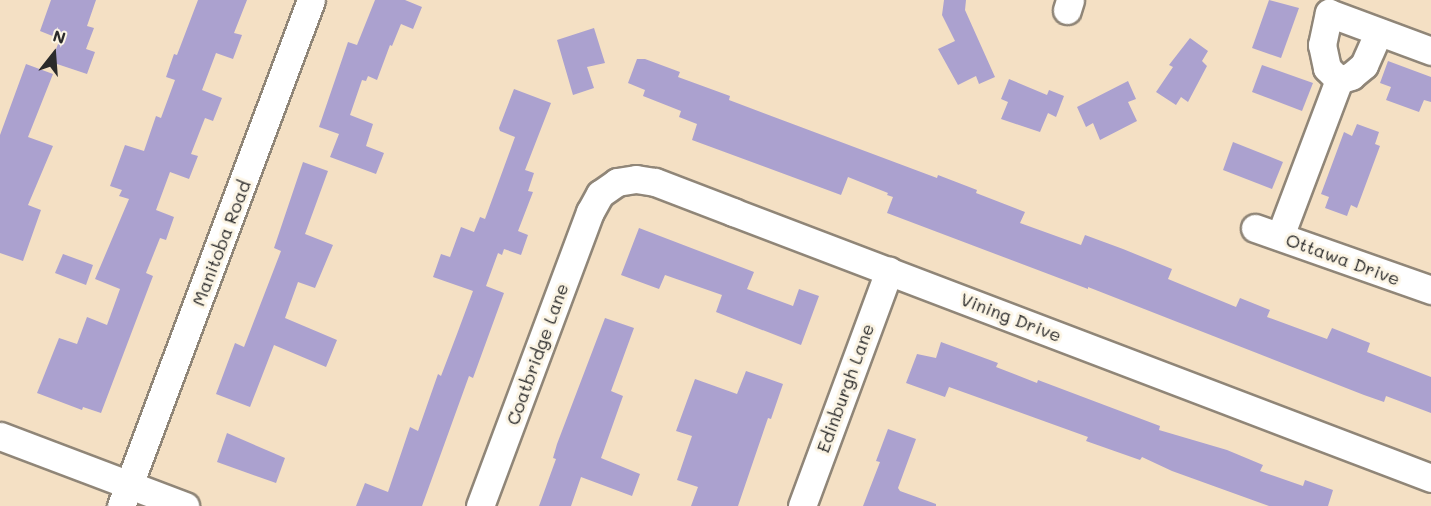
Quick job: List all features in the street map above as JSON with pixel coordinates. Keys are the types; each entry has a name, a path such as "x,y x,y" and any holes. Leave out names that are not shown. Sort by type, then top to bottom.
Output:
{"street":[{"name":"Manitoba Road","path":"124,496 311,0"},
{"path":"1379,32 1364,65 1351,76 1339,80 1327,68 1322,45 1329,13 1431,51"},
{"name":"Ottawa Drive","path":"1339,80 1268,232 1431,290"},
{"name":"Vining Drive","path":"595,202 600,194 617,182 636,178 655,182 1431,478"},
{"name":"Coatbridge Lane","path":"480,506 595,202"},
{"name":"Edinburgh Lane","path":"802,506 889,271"},
{"path":"0,436 124,496 185,506"}],"building":[{"path":"51,0 96,0 87,26 94,28 86,49 95,52 87,74 51,62 60,39 40,31"},
{"path":"198,0 247,0 234,33 242,35 233,59 216,53 202,90 222,98 213,121 205,118 191,154 198,156 189,179 170,172 156,210 174,217 166,240 160,238 146,273 153,276 101,413 83,407 82,410 37,393 59,338 77,344 87,317 107,325 120,289 95,279 129,199 119,196 122,190 110,186 125,145 144,151 156,116 161,118 175,80 166,77"},
{"path":"375,0 405,0 422,7 413,29 401,24 392,46 390,45 377,80 368,76 366,81 362,80 350,115 373,124 366,146 384,153 376,174 330,157 339,134 319,127 348,42 357,45"},
{"path":"944,0 966,0 965,10 995,77 979,84 976,76 958,85 938,49 955,41 942,15"},
{"path":"1269,0 1299,8 1281,58 1252,48"},
{"path":"594,28 605,63 587,67 594,88 573,95 557,40"},
{"path":"1190,38 1208,51 1202,61 1207,66 1188,102 1181,97 1176,105 1156,92 1173,67 1169,65"},
{"path":"637,59 645,59 680,72 678,77 730,96 729,100 937,178 938,175 977,190 976,193 1025,212 1020,223 1081,245 1085,235 1172,269 1168,279 1236,307 1240,298 1270,310 1267,317 1327,339 1332,328 1370,343 1367,352 1431,377 1431,413 1386,396 1384,402 1364,395 1088,287 1088,289 887,213 893,197 848,177 841,195 692,140 697,124 679,117 681,111 643,96 645,90 628,83"},
{"path":"1388,61 1431,77 1431,102 1424,100 1419,112 1386,100 1391,87 1380,83"},
{"path":"26,64 53,74 28,137 53,146 28,205 41,210 23,261 0,253 0,135"},
{"path":"1262,65 1313,83 1302,111 1252,92"},
{"path":"1009,79 1047,95 1049,90 1064,96 1056,117 1048,113 1040,132 1001,119 1008,102 1001,99"},
{"path":"1128,81 1136,99 1128,102 1137,121 1100,140 1093,123 1086,127 1077,107"},
{"path":"514,89 551,103 525,170 534,173 528,191 533,192 518,231 528,235 521,255 504,249 502,255 498,253 486,286 504,293 473,378 469,376 422,506 356,506 365,483 388,492 410,427 418,431 438,374 441,376 457,334 473,291 433,277 441,254 450,257 461,227 474,232 480,217 485,219 515,137 500,131 499,128"},
{"path":"1357,124 1379,132 1375,144 1380,146 1357,208 1351,205 1347,216 1325,208 1329,197 1321,194 1344,132 1352,136"},
{"path":"1233,142 1283,162 1272,189 1223,170"},
{"path":"303,162 328,171 305,234 333,245 315,288 298,282 285,318 337,340 326,367 274,345 250,407 216,394 235,343 244,347 281,251 274,248"},
{"path":"639,228 754,272 747,289 793,306 799,289 819,296 801,345 716,312 722,295 665,275 659,289 621,275"},
{"path":"63,254 93,265 86,285 55,273"},
{"path":"605,318 634,328 611,391 623,396 601,458 640,474 632,496 581,477 571,506 539,506 556,459 553,458 557,444"},
{"path":"941,342 998,363 996,367 1037,383 1038,380 1160,426 1159,430 1227,450 1263,465 1260,471 1303,486 1305,480 1333,490 1328,506 1269,506 1172,471 1142,457 1140,460 1086,441 1088,437 949,387 945,397 906,383 917,354 936,358"},
{"path":"746,371 783,384 771,419 768,418 738,506 691,506 698,487 677,480 692,436 676,431 695,379 737,394"},
{"path":"888,429 916,439 898,488 900,491 936,504 936,506 863,506 880,462 876,461"},
{"path":"227,433 285,458 276,483 217,462"}]}
